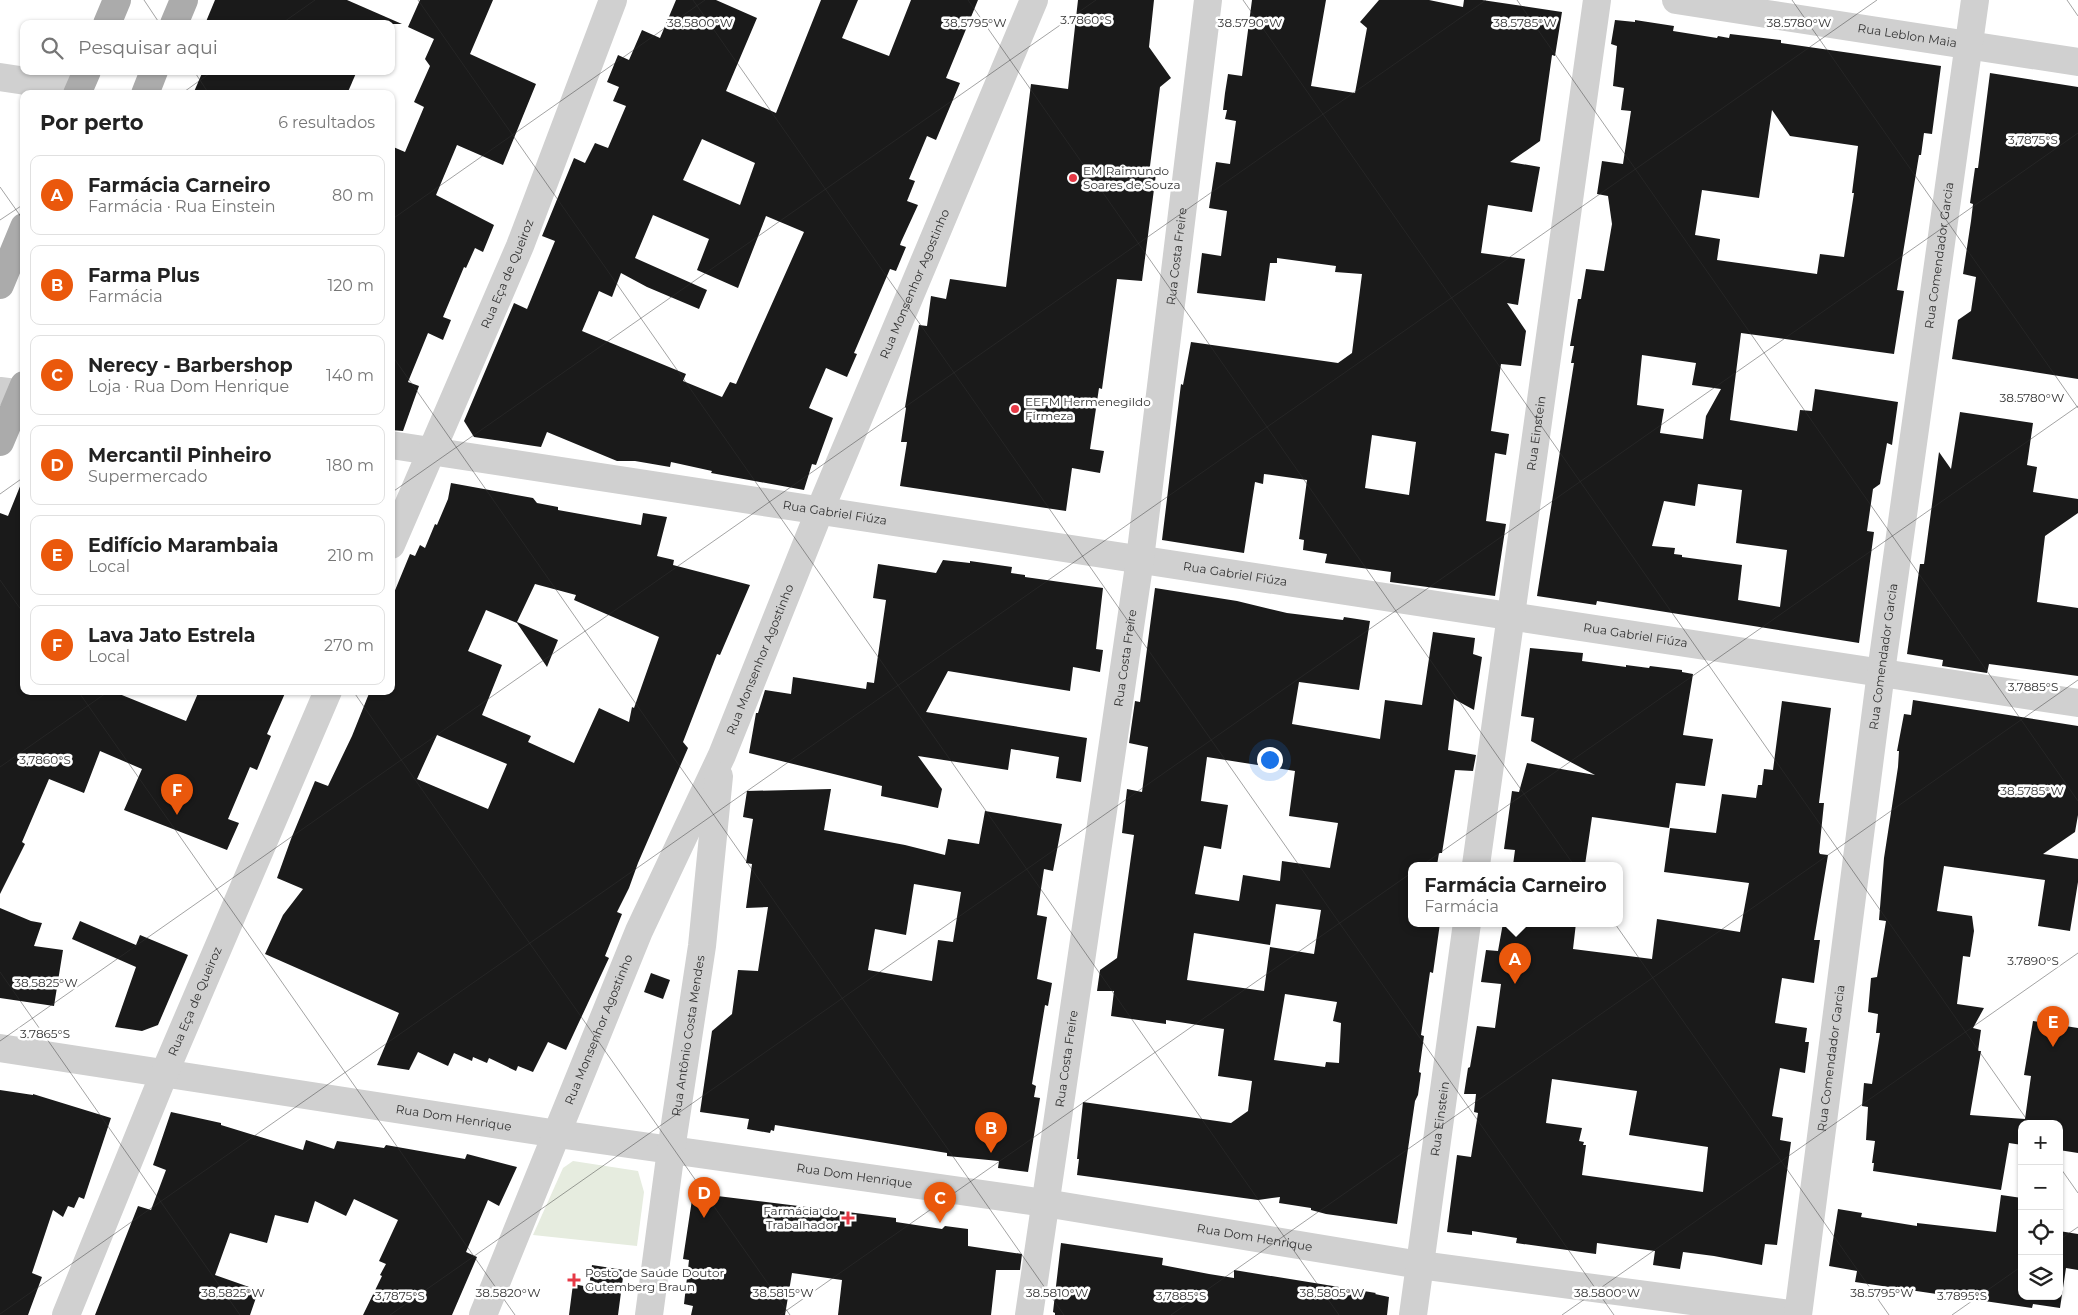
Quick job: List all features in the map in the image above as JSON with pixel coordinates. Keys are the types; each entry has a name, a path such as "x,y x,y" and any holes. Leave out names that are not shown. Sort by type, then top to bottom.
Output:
{"main road":[{"path":"109,20 117,0"},
{"path":"176,20 184,0"},
{"path":"147,90 152,75"},
{"path":"0,285 20,236"},
{"path":"0,442 17,391"}],"street":[{"name":"Rua Eça de Queiroz","path":"395,536 520,246 614,0"},
{"name":"Rua Monsenhor Agostinho","path":"484,1315 639,931 722,755 820,510 1034,0"},
{"name":"Rua Costa Freire","path":"1029,1315 1140,558 1208,0"},
{"name":"Rua Einstein","path":"1476,862 1597,0"},
{"name":"Rua Leblon Maia","path":"1676,0 2078,62"},
{"name":"Rua Comendador Garcia","path":"1798,1315 1881,672 1975,0"},
{"path":"0,77 81,85"},
{"name":"Rua Gabriel Fiúza","path":"395,445 2078,702"},
{"name":"Rua Eça de Queiroz","path":"66,1315 164,1074 326,695"},
{"name":"Rua Antônio Costa Mendes","path":"649,1315 670,1150 702,946 722,755"},
{"name":"Rua Einstein","path":"1412,1315 1467,927"},
{"name":"Rua Dom Henrique","path":"0,1048 558,1134 1045,1203 1420,1265 1798,1315"}],"shaded area":[{"path":"573,1161 638,1171 644,1192 637,1246 533,1235 563,1168"}],"building":[{"path":"215,0 347,0 393,20 207,20"},
{"path":"420,0 493,0 470,54 536,84 503,165 457,145 436,195 494,225 483,252 475,248 466,268 464,267 443,317 451,320 443,340 428,333 408,382 419,386 403,431 395,430 395,148 405,152 424,107 414,102 430,66 425,59 434,39 408,27"},
{"path":"676,0 716,0 757,18 726,91 776,113 821,0 858,0 842,38 889,56 911,0 978,0 946,78 960,83 936,140 927,136 909,179 915,181 907,201 918,205 900,245 906,247 896,271 890,269 854,353 857,354 847,377 826,368 809,408 833,418 816,465 812,464 804,490 711,473 712,471 671,462 670,467 635,461 617,461 547,432 541,447 474,437 464,421 514,303 527,309 555,241 542,236 574,158 585,163 595,143 608,148 626,106 613,101 619,87 607,82 618,55 629,60 642,30 660,38","holes":["702,139 755,163 740,205 683,180","653,215 709,239 697,270 738,288 766,216 804,232 736,384 730,382 722,397 683,381 686,374 582,331 599,291 612,297 621,273 647,287 699,309 707,290 635,258"]},
{"path":"1078,0 1154,0 1149,47 1171,78 1160,87 1149,174 1156,174 1142,281 1117,279 1102,389 1099,388 1090,449 1104,451 1100,473 1072,468 1066,511 900,486 907,442 901,442 905,407 919,325 927,326 931,296 946,299 950,279 1006,287 1031,84 1068,89"},
{"path":"1252,0 1326,0 1311,86 1355,93 1367,28 1360,22 1379,0 1429,0 1463,7 1464,0 1482,0 1562,12 1555,56 1552,55 1540,141 1510,162 1540,167 1532,212 1488,205 1481,253 1525,259 1518,305 1507,303 1526,331 1521,366 1501,364 1491,431 1509,434 1506,455 1495,453 1486,521 1506,524 1495,596 1390,582 1391,572 1325,563 1327,554 1303,550 1304,540 1299,539 1307,480 1264,474 1263,484 1255,482 1244,553 1162,540 1181,384 1183,385 1191,342 1338,363 1352,353 1362,274 1335,272 1336,266 1277,258 1277,263 1270,263 1265,301 1197,293 1202,253 1221,256 1227,211 1209,208 1216,162 1230,164 1236,121 1225,119 1227,110 1223,110 1228,74 1242,76","holes":["1372,435 1416,442 1409,495 1365,488"]},
{"path":"1615,20 1635,22 1635,20 1674,26 1673,31 1717,38 1718,36 1729,38 1730,34 1781,40 1781,43 1941,66 1932,134 1924,133 1921,155 1919,155 1897,290 1904,291 1894,354 1741,333 1730,420 1797,431 1800,410 1812,411 1815,389 1898,402 1892,445 1887,443 1880,484 1873,489 1867,531 1874,532 1859,643 1597,601 1596,605 1537,596 1574,363 1571,363 1574,346 1570,346 1578,299 1581,299 1586,269 1604,271 1612,224 1608,196 1597,194 1602,161 1623,164 1631,111 1621,110 1624,88 1613,86 1617,46 1611,44","holes":["1772,110 1790,136 1858,146 1852,193 1854,193 1844,257 1820,254 1817,274 1717,260 1720,239 1695,235 1702,190 1759,198","1642,355 1696,363 1692,385 1721,389 1706,416 1703,439 1660,433 1664,409 1637,405","1698,484 1742,490 1736,543 1787,550 1780,607 1738,600 1742,565 1682,557 1682,555 1674,554 1675,548 1652,546 1664,501 1695,506"]},
{"path":"1990,73 2078,87 2078,379 1952,359 1958,320 1971,311 1976,277 1963,274 1973,204 1970,203 1975,168 1978,168"},
{"path":"201,75 355,75 349,90 195,90"},
{"path":"1960,412 2033,423 2027,465 2037,467 2033,492 2078,499 2078,513 2045,536 2037,602 2078,608 2078,676 1989,664 1987,673 1942,666 1943,660 1907,654 1920,564 1924,564 1939,452 1951,469"},
{"path":"451,483 533,498 537,503 558,507 558,510 641,525 643,513 667,517 657,556 674,560 673,565 750,585 720,655 717,654 683,742 688,748 617,912 622,914 605,956 609,958 566,1050 548,1042 533,1072 518,1066 516,1071 489,1058 487,1063 473,1057 472,1061 454,1053 448,1066 418,1052 409,1070 377,1065 399,1013 265,954 283,915 303,889 277,878 315,781 328,786 352,736 368,695 395,695 395,590 410,554 415,556 420,545 425,548 435,524 437,525 448,499","holes":["535,584 576,595 574,600 659,637 634,708 632,707 629,722 599,708 574,763 528,742 531,736 482,715 502,665 468,651 486,610 517,623 547,667 558,640 517,622","437,735 507,764 488,809 417,779"]},
{"path":"20,486 20,695 122,695 186,721 197,695 284,695 267,734 271,736 257,770 250,767 228,819 239,823 227,850 124,810 142,769 100,751 84,793 49,779 22,842 25,844 0,894 0,513 8,516"},
{"path":"943,560 970,563 970,561 1012,567 1011,573 1025,575 1025,577 1103,588 1096,649 1103,650 1100,672 1073,667 1070,691 948,671 926,712 1087,738 1081,782 1056,778 1059,757 1011,749 1008,770 918,756 942,789 938,808 881,796 882,786 749,753 756,713 758,713 765,690 791,694 793,677 866,689 867,682 874,683 886,600 873,598 878,564 936,573"},
{"path":"1155,588 1237,601 1287,613 1343,620 1344,617 1370,621 1359,690 1299,682 1292,724 1380,739 1385,700 1422,705 1433,632 1475,638 1473,654 1482,657 1474,710 1454,699 1448,750 1476,755 1473,771 1455,770 1442,853 1439,853 1438,862 1408,862 1408,927 1439,927 1433,973 1430,972 1421,1035 1424,1036 1419,1072 1421,1073 1418,1095 1415,1101 1397,1224 1326,1214 1311,1210 1311,1208 1279,1203 1280,1197 1258,1200 1077,1175 1083,1102 1231,1123 1248,1111 1252,1081 1218,1076 1224,1029 1166,1020 1166,1024 1111,1016 1114,991 1097,991 1100,970 1117,958 1134,835 1122,833 1127,789 1142,792 1148,747 1129,743 1135,701 1140,702","holes":["1207,757 1295,771 1289,816 1338,823 1330,868 1282,861 1280,881 1243,875 1239,901 1195,894 1204,846 1221,849 1228,805 1201,801","1276,904 1321,910 1314,954 1270,947 1264,991 1187,980 1194,933 1270,945","1285,994 1337,1002 1333,1021 1341,1023 1339,1063 1326,1062 1325,1067 1274,1060"]},
{"path":"1530,648 1583,653 1582,661 1626,667 1626,665 1649,668 1650,666 1682,670 1682,672 1693,674 1683,735 1713,739 1705,786 1676,783 1669,828 1592,817 1585,862 1513,862 1515,850 1504,849 1512,791 1519,792 1527,763 1595,775 1531,741 1534,718 1521,716"},
{"path":"1913,700 2078,726 2078,815 2075,832 2043,854 2078,859 2078,882 2070,931 2038,926 2045,880 1944,866 1937,911 1972,916 1974,931 1970,957 1963,956 1957,1004 1984,1008 1973,1028 1981,1030 1978,1051 1981,1051 1970,1115 2025,1119 2031,1076 2024,1075 2033,1021 2078,1028 2078,1153 2063,1151 2063,1120 2018,1120 2018,1144 2009,1143 2001,1190 1873,1171 1874,1163 1872,1163 1875,1141 1866,1140 1868,1107 1862,1106 1864,1083 1872,1084 1880,1033 1876,1033 1878,1014 1868,1012 1871,978 1877,977 1886,921 1879,920 1884,858 1898,767 1899,751 1897,751 1904,714 1911,715"},
{"path":"1782,701 1831,708 1819,803 1824,803 1819,852 1820,854 1828,855 1814,940 1820,940 1814,983 1782,978 1775,1023 1807,1028 1805,1042 1809,1042 1805,1073 1780,1068 1772,1116 1783,1118 1780,1140 1791,1142 1777,1245 1765,1244 1762,1265 1683,1252 1680,1269 1653,1265 1655,1251 1597,1243 1596,1254 1516,1243 1517,1238 1472,1231 1472,1235 1447,1232 1457,1155 1471,1157 1478,1113 1474,1112 1476,1094 1464,1094 1477,1026 1495,1028 1501,984 1481,982 1486,950 1498,951 1502,927 1576,927 1573,949 1652,959 1657,919 1740,932 1749,883 1664,872 1670,828 1716,833 1722,794 1756,798 1758,785 1762,785 1764,769 1773,770","holes":["1552,1079 1637,1091 1629,1135 1708,1147 1703,1192 1582,1175 1586,1145 1583,1145 1584,1142 1579,1141 1582,1128 1546,1123"]},
{"path":"831,789 824,830 905,845 945,855 948,839 979,844 985,811 1062,824 1053,871 1044,869 1037,915 1047,917 1037,979 1052,983 1048,1006 1045,1005 1032,1084 1036,1086 1034,1097 1040,1098 1028,1172 998,1168 999,1161 947,1156 947,1153 775,1125 774,1131 771,1130 770,1133 747,1129 749,1119 700,1112 712,1031 732,1014 738,970 758,971 768,907 746,908 752,864 746,863 753,819 743,817 747,791","holes":["914,884 961,892 953,942 938,940 932,981 868,970 875,929 906,935"]},
{"path":"0,908 31,921 42,923 34,946 63,950 54,1006 0,998"},
{"path":"80,921 136,945 140,935 188,955 158,1025 142,1031 115,1027 136,967 72,939"},
{"path":"651,973 670,980 663,999 644,992"},
{"path":"0,1090 33,1094 111,1118 84,1199 79,1197 74,1208 68,1206 63,1217 53,1210 32,1273 42,1277 28,1315 0,1315"},
{"path":"171,1112 221,1123 221,1125 303,1150 306,1140 334,1149 337,1141 384,1148 386,1145 465,1159 467,1154 517,1167 499,1206 488,1200 466,1252 477,1257 452,1315 363,1315 382,1276 380,1275 386,1264 379,1261 398,1220 354,1199 346,1216 315,1201 308,1223 275,1215 267,1243 230,1233 215,1275 252,1288 252,1290 258,1292 250,1315 95,1315 138,1206 151,1210 166,1170 153,1165"},
{"path":"693,1193 896,1218 896,1222 942,1229 945,1226 968,1229 968,1246 1022,1254 1020,1270 996,1270 991,1315 838,1315 842,1280 792,1273 785,1315 691,1315 693,1306 684,1304 689,1260 683,1259"},
{"path":"2001,1195 2018,1197 2018,1300 2061,1300 2060,1308 2033,1304 2032,1308 1855,1282 1857,1271 1829,1266 1838,1209 1862,1213 1861,1217 1917,1226 1917,1223 1996,1232"},
{"path":"2063,1232 2078,1234 2078,1270 2066,1268 2063,1288"},
{"path":"1061,1243 1163,1258 1162,1265 1234,1278 1234,1270 1376,1293 1389,1297 1387,1315 1055,1315 1053,1312"},
{"path":"592,1265 624,1270 618,1315 569,1315 573,1284 589,1287"}],"place":[{"name":"EM Raimundo Soares de Souza","path":"1073,178"},
{"name":"EEFM Hermenegildo Firmeza","path":"1015,409"},
{"name":"Lava Jato Estrela","path":"177,815"},
{"name":"Farmácia Carneiro","path":"1515,984"},
{"name":"Edifício Marambaia","path":"2053,1047"},
{"name":"Farma Plus","path":"991,1153"},
{"name":"Mercantil Pinheiro","path":"704,1218"},
{"name":"Farmácia do Trabalhador","path":"848,1218"},
{"name":"Nerecy - Barbershop","path":"940,1223"},
{"name":"Posto de Saúde Doutor Gutemberg Braun","path":"574,1280"}]}
